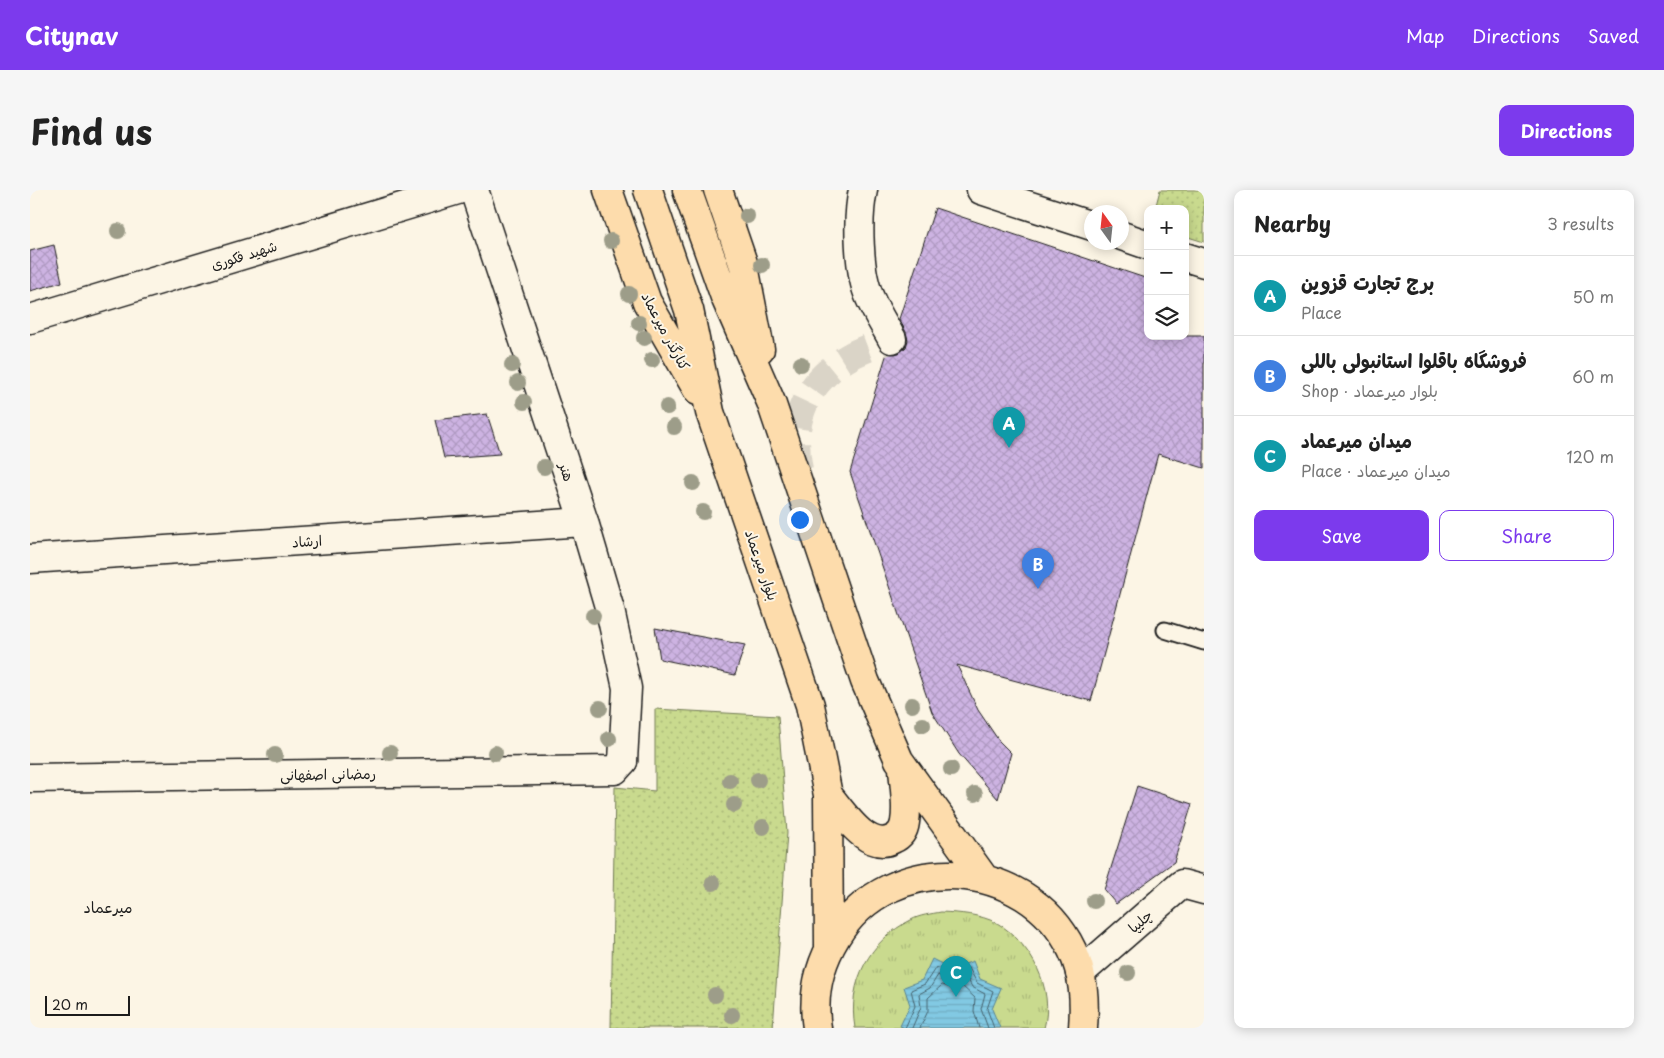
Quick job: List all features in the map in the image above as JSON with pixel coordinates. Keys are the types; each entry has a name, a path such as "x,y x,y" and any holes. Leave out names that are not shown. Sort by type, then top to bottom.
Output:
{"main road":[{"name":"کنارگذر میرعماد","path":"608,190 647,302 710,412"},
{"name":"بلوار میرعماد","path":"648,190 689,310 710,412 810,705 828,795 829,949"},
{"path":"687,190 725,297 771,402 866,681 903,768 984,878"},
{"path":"718,190 744,266 771,402"},
{"path":"828,795 857,829 872,841 887,842 899,836 905,821 903,768"},
{"path":"817,1028 816,993 820,970 829,949 841,929 856,912 874,897 894,886 916,878 939,874 962,874 984,878 1007,886 1045,912 1060,930 1072,951 1080,973 1085,1001 1083,1028"}],"street":[{"name":"شهید فکوری","path":"30,320 458,190"},
{"name":"هنر","path":"474,190 584,522 610,610 627,688 623,762"},
{"path":"863,190 860,204 860,253 869,296 892,339"},
{"path":"981,190 1084,223"},
{"path":"1129,238 1144,244"},
{"path":"1189,258 1204,263"},
{"name":"ارشاد","path":"30,559 584,522"},
{"name":"رمضانی اصفهانی","path":"30,778 615,770 623,762"},
{"name":"چلیپا","path":"1080,973 1182,884 1204,890"}],"lane":[{"path":"1165,630 1204,642"}],"green space":[{"path":"1160,190 1204,190 1204,242 1189,237 1189,205 1156,205"},
{"path":"655,709 778,716 787,833 773,1028 611,1028 615,787 655,791"},
{"path":"941,912 969,914 990,920 997,923 1020,942 1030,955 1043,983 1047,1013 1044,1028 855,1028 853,1011 858,979 873,951 896,928 922,916"}],"water":[{"path":"932,959 952,969 973,961 980,979 1001,988 992,1009 1000,1028 905,1028 900,1026 910,1005 904,987 922,980"}],"building":[{"path":"935,208 1144,278 1144,340 1189,340 1189,336 1204,336 1204,468 1158,454 1091,701 957,665 978,710 999,741 1011,753 998,799 959,754 932,712 850,472 887,353 899,353 906,347 908,340 906,332 899,319"},
{"path":"54,245 62,282 30,291 30,251"},
{"path":"487,414 500,454 444,458 435,420"},
{"path":"655,628 745,645 735,675 660,659"},
{"path":"1137,786 1192,804 1174,862 1116,904 1104,890"}],"tunnel":[{"path":"799,470 796,436 799,420 811,391 821,378 849,357 892,339"}],"place":[{"name":"برج تجارت قزوین","path":"1009,448"},
{"name":"فروشگاه باقلوا استانبولی باللی","path":"1038,589"},
{"name":"میدان میرعماد","path":"956,997"}],"district":[{"name":"میرعماد","path":"108,906"}]}
